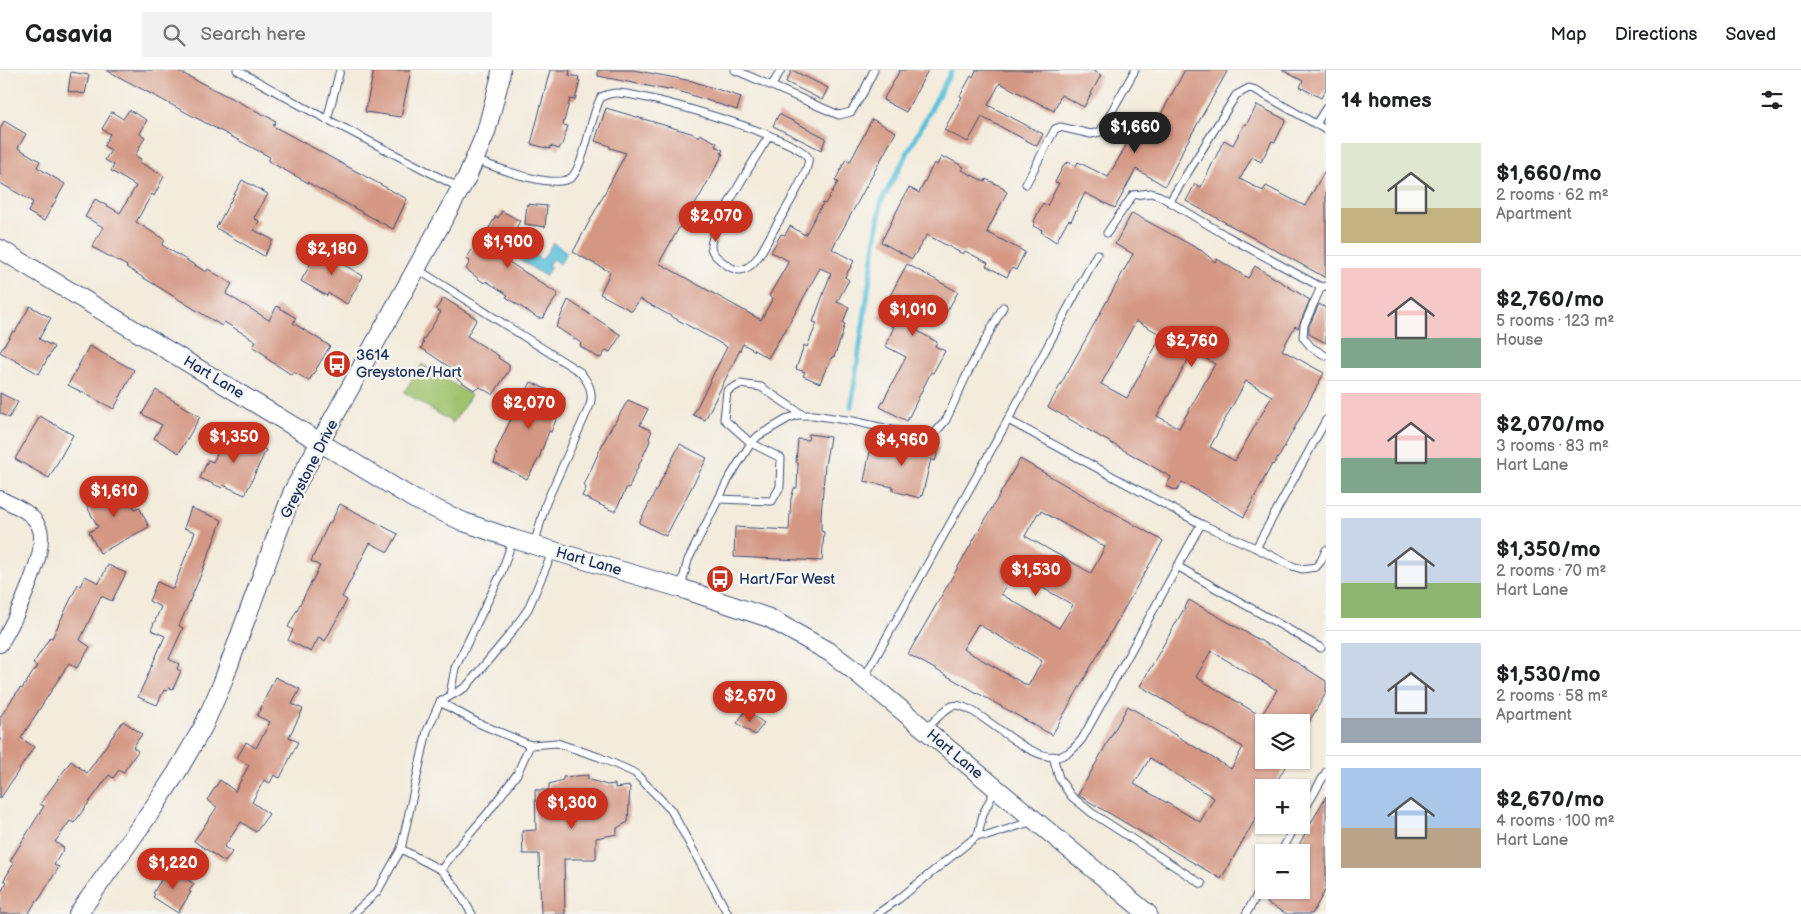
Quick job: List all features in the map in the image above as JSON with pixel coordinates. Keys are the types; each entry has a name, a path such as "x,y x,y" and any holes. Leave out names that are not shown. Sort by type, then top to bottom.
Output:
{"street":[{"name":"Greystone Drive","path":"78,914 157,803 203,727 222,684 293,491 461,189 486,132 501,70"},
{"name":"Hart Lane","path":"0,249 414,498 464,522 513,539 680,588 769,618 831,653 864,678 1148,914"},
{"path":"0,498 32,515 40,528 40,550 32,576 11,628 0,645"}],"lane":[{"path":"237,70 327,120 461,189"},
{"path":"327,120 340,70"},
{"path":"735,70 832,113 844,115 851,112 874,70"},
{"path":"772,85 781,70"},
{"path":"1026,184 1054,129 1060,127 1090,134 1100,132 1135,70"},
{"path":"1170,202 1236,95 1249,88 1256,90 1326,130"},
{"path":"474,160 516,174 539,179 555,182 567,180 574,176 582,159 594,114 601,97 614,93 666,102 737,122 769,136 803,152 808,158 808,167 776,227 754,263 748,268 736,270 723,262 712,251 711,245 716,228 769,136"},
{"path":"1316,124 1326,108"},
{"path":"1108,233 1133,195 1151,193 1170,202 1225,236 1323,286 1304,325 1303,337 1311,348 1326,356"},
{"path":"864,678 1008,420 1097,254"},
{"path":"417,269 580,372 588,382 592,398 590,405 546,503 534,545"},
{"path":"680,588 688,560 751,443 789,418 804,415 853,421 920,436 935,433 946,420 968,372 1003,307"},
{"path":"719,500 772,501 780,487 780,458 751,443 724,419 727,391 740,384 761,387 804,415"},
{"path":"1008,420 1201,524 1302,570 1316,567 1326,550"},
{"path":"1256,548 1326,420"},
{"path":"926,730 953,706 959,706 969,709 1038,754 1061,756 1072,751 1082,739 1201,524"},
{"path":"450,695 455,668 501,574 513,539"},
{"path":"353,914 377,892 401,849 427,731 440,702 466,687 511,633 528,609 553,551"},
{"path":"1177,566 1321,648"},
{"path":"440,702 478,723 530,745 557,743 600,757 635,773 672,810 728,914"},
{"path":"441,870 488,814 517,774 530,745"},
{"path":"1053,756 1059,778 1072,796 1092,813 1202,884"},
{"path":"1310,800 1326,772"},
{"path":"877,914 900,898 978,835 982,814 996,788"},
{"path":"978,835 987,836 1035,820"},
{"path":"401,849 441,870 455,886 472,914"},
{"path":"1246,914 1255,898"}],"green space":[{"path":"422,364 471,395 453,423 404,392"}],"water":[{"path":"553,243 567,252 560,264 552,259 548,265 551,267 545,276 520,260 522,249 531,251 531,253 542,260"}],"building":[{"path":"106,70 176,70 276,121 273,126 407,199 393,229 268,161 270,157"},
{"path":"374,70 411,70 401,117 365,112"},
{"path":"550,70 570,70 569,75 579,77 578,80 580,81 575,100 570,99 563,125 568,126 559,149 550,146 550,149 531,144"},
{"path":"598,70 633,70 692,81 741,97 737,110 669,88 668,90 598,76"},
{"path":"792,70 828,88 822,100 786,82"},
{"path":"900,70 928,70 906,112 883,100"},
{"path":"976,70 1092,70 1101,75 1084,107 1061,95 1054,111 1000,83 988,105 1043,134 1037,146 982,117 968,142 944,130 962,97 960,96"},
{"path":"1185,70 1228,70 1181,153 1165,186 1136,169 1115,208 1085,193 1071,221 1069,220 1064,227 1056,242 1041,232 1042,230 1033,226 1043,203 1047,206 1059,183 1055,182 1065,163 1068,162 1076,166 1078,162 1108,177 1136,128 1149,136"},
{"path":"1282,70 1326,70 1326,89 1321,98 1300,87 1303,81"},
{"path":"71,72 89,75 85,94 68,91"},
{"path":"1257,105 1286,120 1275,142 1272,141 1261,162 1252,157 1240,179 1263,191 1266,186 1305,206 1326,169 1326,278 1186,201 1195,184 1201,187 1224,140 1233,145"},
{"path":"606,108 699,137 700,134 717,143 715,146 723,150 721,153 723,154 700,196 659,263 761,320 773,298 769,296 789,261 771,252 781,234 785,235 790,226 805,235 823,203 825,204 838,182 835,181 846,159 850,162 872,119 896,132 832,249 854,261 845,277 849,280 837,302 849,307 843,323 845,324 843,333 834,357 832,357 827,366 820,383 803,376 805,372 796,369 804,345 807,347 817,323 813,322 831,273 820,268 768,358 743,344 705,420 693,415 727,347 640,299 632,311 600,294 610,272 573,252 626,153 595,141"},
{"path":"129,110 147,120 140,134 145,137 135,156 141,159 139,162 164,176 154,196 152,194 136,222 165,240 162,245 206,272 208,269 232,284 226,294 269,320 277,306 296,318 293,323 330,346 309,381 294,372 292,375 266,358 267,356 253,347 256,341 224,322 222,326 127,266 92,247 103,227 85,217 95,199 120,213 136,186 111,171 114,165 105,160 111,150 104,146 110,134 102,129 112,112 123,119"},
{"path":"779,114 826,138 821,150 773,126"},
{"path":"4,121 26,134 18,148 40,161 37,167 65,184 44,221 28,212 33,202 0,183 0,129"},
{"path":"941,157 945,159 946,157 964,167 962,170 985,182 986,179 1004,188 1007,192 987,232 1025,252 1016,270 1012,268 1007,277 986,266 988,263 965,251 963,254 927,235 912,259 881,242 908,189 910,188 919,193 934,163 937,165"},
{"path":"242,180 268,194 254,218 259,221 254,230 273,240 264,256 216,228"},
{"path":"527,204 547,206 545,227 525,224"},
{"path":"502,211 520,221 500,256 558,294 543,318 538,318 506,297 508,295 486,281 484,283 466,269 470,261 466,259 478,241 480,243 496,216 498,218"},
{"path":"1132,213 1202,251 1215,262 1217,259 1248,278 1255,266 1310,300 1298,328 1295,326 1282,350 1324,373 1244,517 1182,482 1177,491 1166,486 1171,477 1048,407 1133,254 1115,244","holes":["1136,321 1162,335 1127,398 1101,384","1193,351 1215,364 1179,428 1157,416","1246,381 1272,396 1235,461 1210,447"]},
{"path":"320,247 342,260 341,263 363,276 347,304 328,293 327,296 301,281"},
{"path":"907,264 958,292 945,315 926,305 914,329 937,342 935,346 945,351 933,373 931,372 907,421 880,407 906,357 885,346 894,327 878,318"},
{"path":"444,298 477,319 467,336 499,356 498,358 509,365 509,370 493,395 480,387 474,390 456,378 457,372 421,348 424,343 422,342 441,312 436,309"},
{"path":"568,300 621,335 610,352 606,350 601,358 597,357 580,346 581,343 556,327"},
{"path":"1319,304 1326,308 1326,343 1309,334 1309,326"},
{"path":"30,306 51,318 39,339 54,347 39,374 0,352 13,331 15,332"},
{"path":"89,346 134,370 114,409 68,385"},
{"path":"531,382 565,398 551,432 549,431 539,458 527,479 494,463 497,454 495,453 524,392"},
{"path":"156,390 200,417 179,453 154,438 162,425 142,414"},
{"path":"0,393 18,402 9,418 0,413"},
{"path":"628,400 648,409 640,425 652,431 649,438 650,441 629,488 627,487 615,512 582,496 586,488 584,485 602,445"},
{"path":"40,416 73,435 49,478 15,459"},
{"path":"229,432 266,450 245,495 223,485 222,488 200,478 208,460 213,462"},
{"path":"809,434 830,437 825,465 821,515 821,531 824,532 822,561 734,557 735,527 789,530 791,499 794,488 797,488 798,463 796,462 798,439 808,440"},
{"path":"901,437 939,448 935,461 931,459 920,498 893,491 893,487 864,481 872,448 896,454"},
{"path":"680,444 707,458 666,536 639,523"},
{"path":"1020,459 1163,541 1052,735 908,654","holes":["1041,511 1105,547 1091,573 1025,536","1014,572 1073,605 1059,628 1001,594","978,624 1042,661 1028,686 963,649"]},
{"path":"119,483 135,509 139,507 149,527 100,553 89,532 98,527 84,501"},
{"path":"340,504 398,534 388,552 370,543 342,597 347,600 325,641 319,637 311,652 288,640 293,630 288,627 320,566 311,561"},
{"path":"191,508 222,520 179,626 183,628 169,659 179,664 177,669 181,671 173,689 164,690 157,705 138,697 165,636 151,630 161,607 149,601 157,582 173,589 195,532 184,528"},
{"path":"108,565 126,573 112,601 101,596 80,640 90,647 77,668 69,663 21,738 34,747 0,799 0,717 37,666 33,664 50,637 52,638 78,584 80,586 85,576 99,583"},
{"path":"1189,600 1277,650 1326,681 1326,693 1310,720 1310,714 1262,714 1277,690 1211,651 1196,677 1258,714 1255,714 1255,769 1284,769 1278,779 1255,779 1255,820 1221,879 1078,795 1128,706 1231,769 1243,747 1140,686","holes":["1150,758 1214,798 1200,822 1134,784"]},
{"path":"275,677 300,689 292,704 303,709 289,737 298,742 280,778 274,775 270,783 264,780 252,802 269,814 256,832 241,822 224,847 232,852 225,862 194,841 217,807 207,800 220,780 235,791 249,765 237,758 246,742 256,748 270,722 257,716"},
{"path":"746,710 764,723 755,735 737,723"},
{"path":"123,721 142,734 133,747 138,751 123,773 119,770 113,778 109,775 74,823 70,821 55,842 64,848 54,865 59,867 28,914 0,914 0,893 7,882 4,880 14,863 10,861 44,806 40,804 71,761 87,773"},
{"path":"588,775 588,779 607,785 615,784 615,788 630,786 628,822 617,828 617,834 596,838 596,859 564,859 565,914 541,914 539,854 523,854 522,831 536,830 535,790 549,790 549,784 563,780 563,777"},
{"path":"1326,796 1326,889 1312,914 1287,914 1267,903 1269,899 1310,899 1310,844 1299,844 1305,834 1310,834 1310,825"},
{"path":"169,867 194,884 178,913 153,897 155,894 153,893"}],"waterway":[{"path":"851,407 881,202 952,70"}],"place":[{"name":"3614 Greystone/Hart","path":"337,364"},
{"name":"Hart/Far West","path":"720,579"}]}
